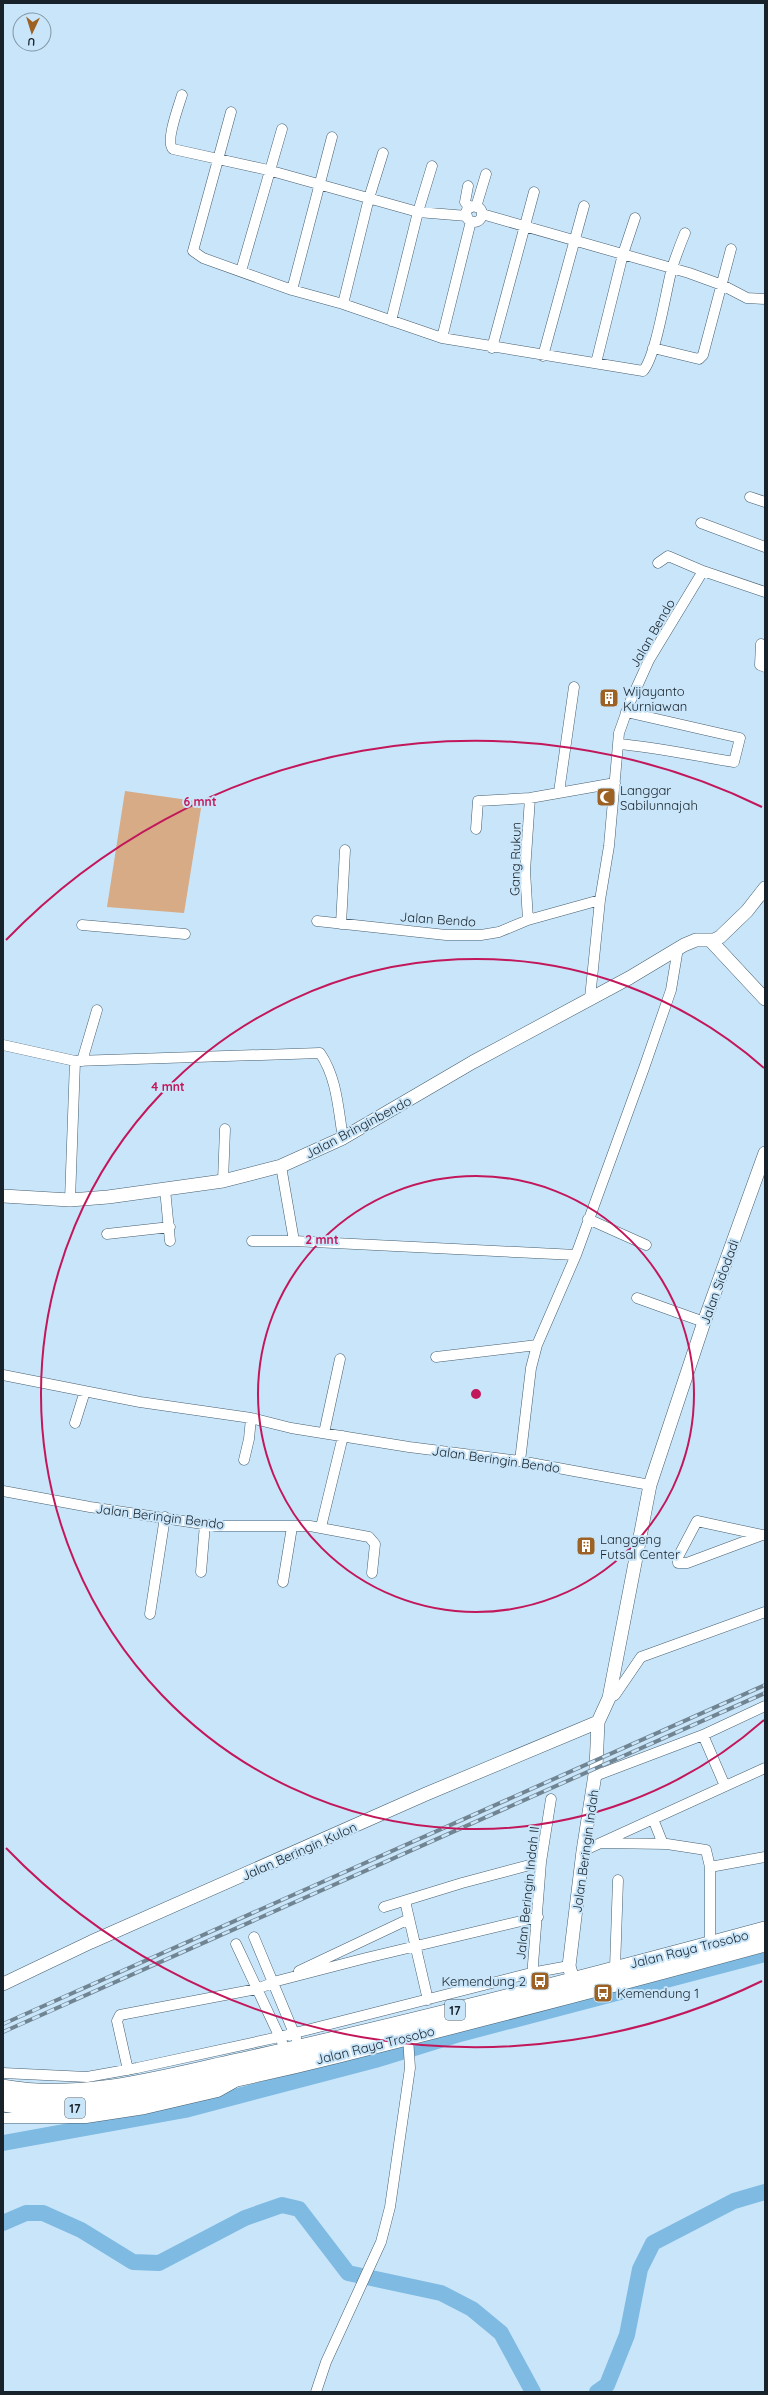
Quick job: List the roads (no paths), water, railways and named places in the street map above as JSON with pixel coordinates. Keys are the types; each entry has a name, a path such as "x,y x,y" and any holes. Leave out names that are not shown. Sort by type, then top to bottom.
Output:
{"highway":[{"name":"Jalan Raya Trosobo","path":"3,2103 40,2108 63,2108 144,2090 289,2045 531,1990 571,1973 614,1968 765,1930"},
{"name":"Jalan Raya Trosobo","path":"3,2088 64,2094 144,2090 246,2076 408,2045 765,1943"}],"street":[{"path":"182,96 172,128 170,147 268,170 418,212 473,213 672,268 722,285 747,298 765,299"},
{"path":"231,112 192,251 203,258 292,290 343,304 442,338 492,348 643,371 647,367 653,348 672,268 684,233"},
{"path":"241,271 268,170 282,129"},
{"path":"292,290 318,184 332,137"},
{"path":"343,304 369,198 383,153"},
{"path":"391,321 418,212 432,166"},
{"path":"442,338 473,213 486,174"},
{"path":"468,186 465,202 473,213"},
{"path":"492,348 534,192"},
{"path":"543,356 584,206"},
{"path":"596,363 623,254 635,218"},
{"path":"653,348 700,358 705,350 731,249"},
{"path":"750,497 765,502"},
{"path":"700,523 765,547"},
{"path":"658,563 668,556 704,571 765,592"},
{"name":"Jalan Bendo","path":"590,998 600,900 609,846 616,783 618,744 626,712 649,660 704,571"},
{"path":"761,644 760,665 765,668"},
{"path":"559,792 574,687"},
{"path":"618,744 643,746 674,753 734,762 740,738 626,712"},
{"path":"476,829 478,801 530,798 616,783"},
{"name":"Gang Rukun","path":"528,920 525,871 530,798"},
{"path":"341,924 345,850"},
{"path":"765,888 747,911 720,936 710,940 765,1000"},
{"name":"Jalan Bendo","path":"317,921 446,935 481,935 499,932 528,920 600,900"},
{"path":"82,925 184,934"},
{"name":"Jalan Bringinbendo","path":"3,1196 70,1200 108,1197 223,1181 281,1166 343,1138 628,978 678,948 696,940 710,940"},
{"path":"520,1460 531,1368 537,1345 576,1256 671,990 678,948"},
{"path":"70,1200 78,1061 97,1010"},
{"path":"3,1045 78,1061 320,1053 335,1085 343,1138"},
{"path":"223,1181 225,1129"},
{"name":"Jalan Sidodadi","path":"650,1484 704,1322 765,1153"},
{"path":"281,1166 294,1241"},
{"path":"165,1189 170,1227 170,1241"},
{"path":"588,1219 646,1244"},
{"path":"107,1234 170,1227"},
{"path":"252,1241 294,1241 576,1256"},
{"path":"637,1298 704,1322"},
{"path":"436,1357 537,1345"},
{"path":"324,1433 340,1359"},
{"name":"Jalan Beringin Bendo","path":"3,1375 85,1391 251,1418 324,1433 409,1447 520,1460 650,1484"},
{"path":"75,1423 85,1391"},
{"path":"244,1460 249,1439 251,1418"},
{"path":"321,1527 343,1436"},
{"path":"598,1722 609,1698 650,1484"},
{"name":"Jalan Beringin Bendo","path":"3,1491 205,1524 321,1527 369,1537 375,1544 372,1573"},
{"path":"150,1614 165,1518"},
{"path":"697,1521 763,1535 687,1563 678,1563 678,1557 697,1521"},
{"path":"201,1572 205,1524"},
{"path":"283,1582 292,1527"},
{"path":"609,1698 615,1695 641,1657 765,1612"},
{"path":"596,1776 703,1735 765,1706"},
{"name":"Jalan Beringin Indah","path":"571,1973 583,1851 596,1776 598,1722"},
{"name":"Jalan Beringin Kulon","path":"3,1984 91,1942 434,1791 598,1722"},
{"path":"703,1735 725,1786"},
{"path":"583,1851 765,1768"},
{"name":"Jalan Beringin Indah II","path":"531,1990 531,1973 538,1917 541,1862 551,1799"},
{"path":"653,1818 663,1844"},
{"path":"602,1843 663,1844 702,1848 708,1854 710,1866 710,1944"},
{"path":"710,1866 765,1857"},
{"path":"384,1907 541,1862"},
{"path":"614,1968 618,1880"},
{"path":"405,1901 428,2000"},
{"path":"275,1982 538,1917"},
{"path":"128,2070 117,2021 120,2015 257,1989 410,1919"},
{"path":"254,1937 275,1982 294,2032 289,2045"},
{"path":"236,1944 257,1989 289,2045"},
{"path":"294,2032 428,2000 531,1973 571,1973"},
{"path":"289,2045 294,2032"},
{"path":"3,2073 87,2077 289,2045"},
{"path":"316,2392 326,2362 380,2242 390,2207 410,2068 408,2045"},
{"path":"3,2118 78,2119 145,2110 218,2092 246,2076"}],"waterway":[{"path":"3,2143 185,2110 375,2060 456,2035 765,1954"},
{"path":"597,2392 607,2385 627,2335 640,2269 653,2243 734,2201 765,2192"},
{"path":"3,2223 26,2213 43,2213 81,2230 133,2262 159,2263 245,2218 282,2205 299,2209 348,2273 441,2293 472,2309 501,2333 533,2392"}],"railway":[{"path":"3,2024 765,1685"},
{"path":"3,2032 765,1693"}],"place":[{"name":"Wijayanto Kurniawan","path":"609,698"},
{"name":"Langgar Sabilunnajah","path":"606,797"},
{"name":"Langgeng Futsal Center","path":"586,1546"},
{"name":"Kemendung 2","path":"540,1981"},
{"name":"Kemendung 1","path":"603,1993"}]}
